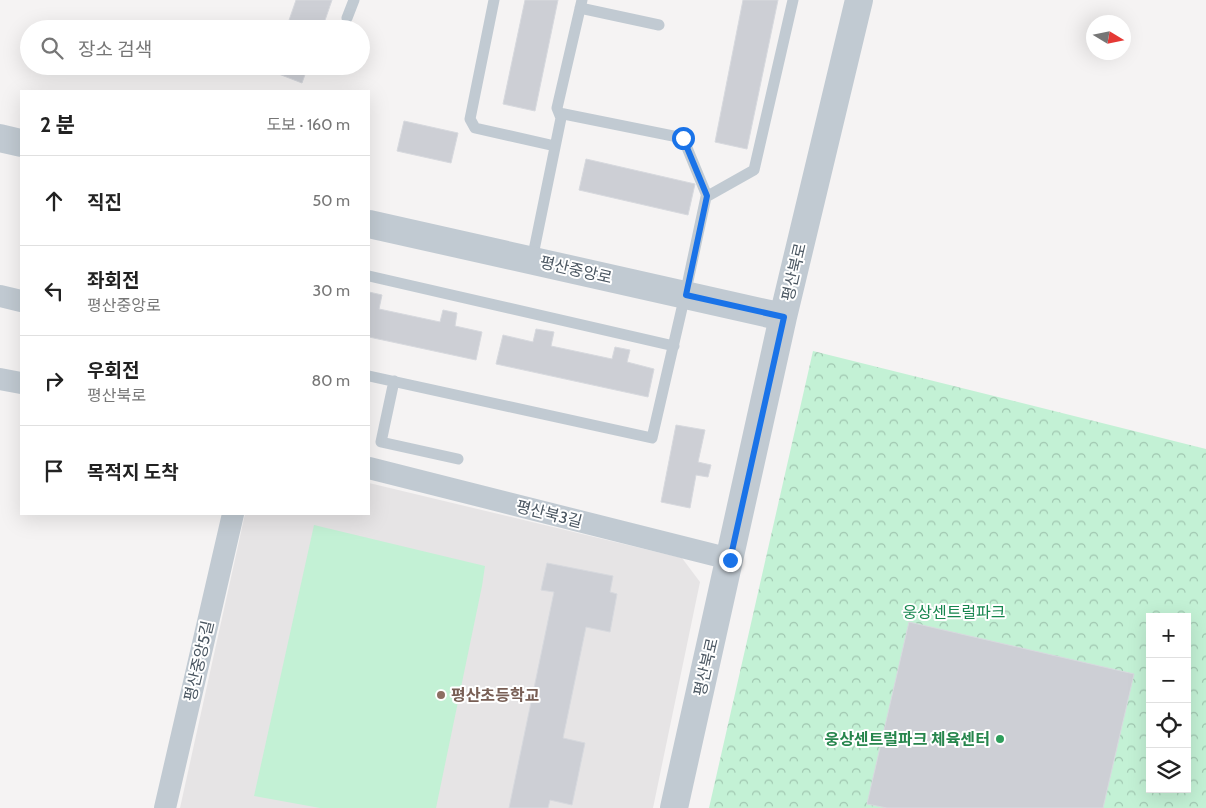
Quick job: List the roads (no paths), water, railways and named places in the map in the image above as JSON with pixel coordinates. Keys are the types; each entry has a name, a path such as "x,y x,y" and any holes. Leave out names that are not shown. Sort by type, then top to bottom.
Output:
{"street":[{"name":"평산북로","path":"674,808 784,317 859,0"},
{"path":"0,138 20,143"},
{"name":"평산중앙로","path":"370,224 784,317"},
{"path":"0,296 20,301"},
{"path":"0,379 20,383"},
{"name":"평산북3길","path":"370,468 730,560"},
{"name":"평산중앙5길","path":"165,808 233,515"}],"lane":[{"path":"347,18 354,0"},
{"path":"494,0 470,119 475,128 555,146"},
{"path":"707,196 754,170 793,0"},
{"path":"532,260 561,118 557,108 581,4 659,24"},
{"path":"370,376 652,438 707,196 683,138 559,113"},
{"path":"370,276 674,346"},
{"path":"394,381 381,442 458,459"}],"place":[{"name":"평산초등학교","path":"441,695"},
{"name":"웅상센트럴파크 체육센터","path":"1000,739"}],"park label":[{"name":"웅상센트럴파크","path":"954,612"}]}
